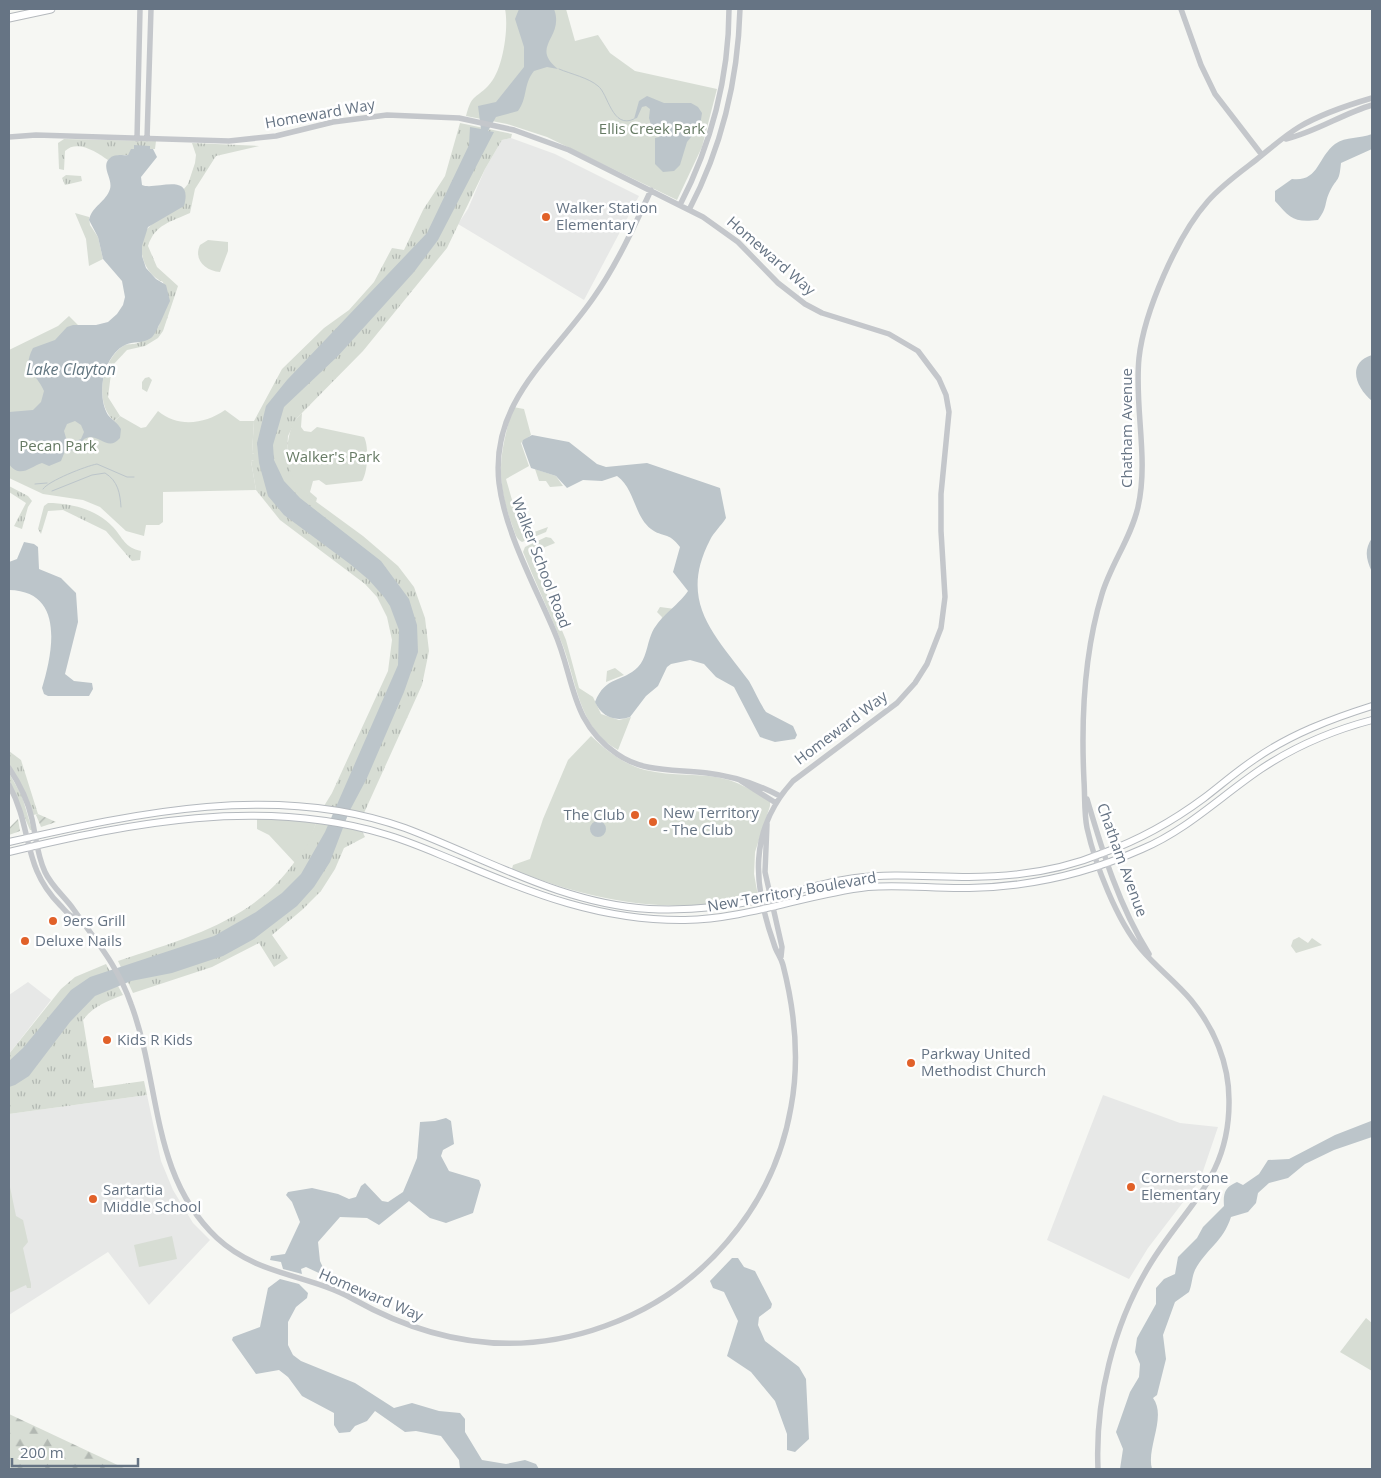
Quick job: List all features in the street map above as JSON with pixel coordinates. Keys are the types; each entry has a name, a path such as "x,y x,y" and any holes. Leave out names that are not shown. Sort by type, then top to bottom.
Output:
{"main road":[{"path":"9,18 51,9"},
{"name":"New Territory Boulevard","path":"9,842 117,818 190,809 264,805 329,810 406,829 556,889 614,905 648,909 698,908 762,899 844,880 888,875 973,877 1012,874 1048,869 1096,856 1174,819 1233,774 1284,740 1346,714 1372,706"},
{"name":"New Territory Boulevard","path":"9,852 150,824 264,815 322,820 349,824 403,840 551,899 599,913 648,919 699,919 764,909 846,890 872,887 1001,887 1040,882 1100,867 1147,847 1177,831 1263,767 1318,739 1372,720"},
{"path":"1147,847 1151,839 1150,832"},
{"path":"921,887 922,876"},
{"path":"844,880 846,890"}],"street":[{"path":"137,139 140,9"},
{"path":"147,139 151,9"},
{"path":"680,205 704,151 713,124 728,42 730,9"},
{"path":"689,210 713,159 725,119 736,66 740,9"},
{"path":"1181,9 1201,64 1215,94 1262,155"},
{"name":"Chatham Avenue","path":"1098,1469 1101,1405 1106,1376 1123,1322 1136,1290 1149,1267 1210,1181 1221,1156 1228,1121 1226,1068 1213,1033 1189,998 1142,950 1122,921 1087,829 1084,790 1085,688 1095,620 1109,575 1133,525 1140,493 1138,376 1144,337 1159,288 1191,225 1205,204 1225,184 1286,139 1295,129 1321,116 1372,98"},
{"name":"Chatham Avenue","path":"1286,139 1300,136 1349,112 1372,105"},
{"name":"Homeward Way","path":"9,137 36,135 229,141 256,139 344,120 387,115 430,116 498,126 559,146 680,205 727,233 778,283 805,304 822,313 889,334 909,344 926,360 936,374 948,406 949,431 941,510 945,597 940,628 932,653 915,683 897,703 809,767 780,796 760,836 757,853 762,899 775,948 781,957"},
{"name":"Walker School Road","path":"651,190 597,293 520,392 503,432 499,460 500,484 506,512 518,546 559,642 575,702 583,719 594,733 618,755 639,765 661,770 718,774 752,782 780,796"},
{"name":"Homeward Way","path":"9,768 28,806 37,846 47,877 77,913 78,918 98,940 126,990 137,1023 171,1169 182,1194 203,1223 228,1248 251,1262 278,1273 336,1290 381,1314 423,1331 454,1339 502,1343 556,1340 599,1328 647,1307 677,1288 700,1270 746,1219 766,1183 783,1141 792,1100 796,1049 791,1000 781,957 782,947 764,864 767,823"},
{"name":"Walker School Road","path":"739,780 776,803"},
{"name":"Homeward Way","path":"9,785 20,809 36,874 54,900 71,917 78,918"},
{"name":"Chatham Avenue","path":"1084,790 1103,853 1124,912 1154,962"},
{"path":"54,900 60,894"},
{"path":"648,909 648,919"}],"shaded area":[{"name":"Walker Station Elementary","path":"511,138 555,154 639,196 584,300 458,224 468,209 485,169 502,140"},
{"path":"28,982 51,1000 9,1054 9,995"},
{"name":"Sartartia Middle School","path":"147,1095 161,1161 173,1190 193,1223 210,1240 149,1305 108,1252 9,1315 9,1114"},
{"name":"Cornerstone Elementary","path":"1103,1095 1180,1123 1218,1127 1200,1180 1148,1248 1129,1279 1047,1240"}],"green space":[{"name":"Ellis Creek Park","path":"505,9 566,9 575,41 598,35 610,53 635,71 717,89 702,147 677,200 547,137 507,124 466,116 474,98 488,86 498,71 504,49"},
{"path":"460,123 512,134 511,138 502,140 485,169 447,248 363,351 297,418 288,436 287,453 275,453 288,461 311,498 363,536 398,566 414,587 425,618 429,651 422,685 364,813 324,806 332,793 388,671 392,640 387,617 377,597 365,584 280,520 256,490 251,461 254,460 254,454 252,453 254,421 282,369 324,328 349,310 374,282 392,248 404,250 423,210 445,176"},
{"path":"64,139 156,141 155,149 150,149 150,146 134,146 134,149 128,155 118,155 108,160 87,148 75,146 65,151 64,170 59,169 58,143"},
{"path":"192,143 259,146 216,156 195,189 190,213 159,228 151,239 148,246 157,267 178,286 163,331 158,338 145,346 127,350 112,366 108,397 120,416 114,421 104,404 102,393 105,372 115,353 123,346 141,342 159,326 160,318 167,306 163,282 150,272 146,265 141,249 142,241 145,233 154,222 185,201 183,190 188,184 196,155"},
{"path":"66,175 81,176 82,181 65,185 62,178"},
{"path":"75,213 89,217 90,225 98,237 103,259 89,266 86,239"},
{"path":"208,240 228,242 228,251 220,272 202,264 198,255 200,245"},
{"name":"Pecan Park","path":"69,316 83,330 108,427 120,416 141,428 146,427 158,411 174,420 183,422 200,421 225,410 240,421 254,421 252,453 254,454 254,460 251,461 256,490 163,492 163,522 159,525 146,525 144,536 126,531 100,507 83,500 43,494 9,478 9,350 58,326"},
{"path":"149,377 152,380 147,392 142,389 142,382 145,378"},
{"path":"513,407 524,409 531,435 521,443 529,466 506,479 521,531 526,535 548,527 546,532 522,542 516,536 511,522 501,478 502,451"},
{"name":"Walker's Park","path":"302,413 301,427 304,431 311,432 317,427 364,437 367,446 367,459 366,472 362,481 326,485 319,480 313,481 310,492 317,498 316,502 298,484 291,473 288,461 275,461 275,453 287,452 292,426"},
{"path":"535,469 556,476 563,486 550,487 546,481 539,481"},
{"path":"9,486 28,496 32,501 28,507 22,529 14,526 26,503 9,492"},
{"path":"48,503 75,506 99,516 113,527 131,548 141,551 140,560 132,561 106,531 63,510 48,511 41,534 38,529 44,506"},
{"path":"546,537 551,538 555,543 533,552 531,556 566,640 579,688 593,697 601,714 619,720 631,717 618,750 604,741 586,716 561,641 523,552 525,547"},
{"path":"660,607 675,609 661,621 662,617 657,612"},
{"path":"615,668 624,675 606,682 607,671"},
{"name":"New Territory - The Club","path":"591,736 616,756 645,770 729,780 770,801 755,852 754,874 758,896 738,902 690,906 637,903 587,894 537,879 512,869 513,865 530,859 543,819 568,760"},
{"path":"9,751 21,760 38,814 33,815 18,779 9,765"},
{"path":"9,773 22,796 32,830 30,830 9,781"},
{"path":"38,814 56,822 41,827 36,815"},
{"path":"257,818 317,821 308,844 295,863 269,835 257,829"},
{"path":"18,819 20,831 9,835 9,828"},
{"path":"317,821 361,829 365,837 344,848 335,869 321,891 272,935 288,958 274,967 259,943 212,967 133,993 118,961 209,928 235,915 260,899 282,878 301,853"},
{"path":"1299,937 1308,943 1312,938 1322,945 1296,953 1291,946 1293,940"},
{"path":"106,964 123,995 96,1008 83,1020 94,1088 144,1081 147,1095 9,1114 9,1054 61,989 75,977"},
{"path":"9,1182 16,1216 23,1220 28,1242 23,1248 31,1288 27,1288 26,1285 9,1293"},
{"path":"172,1236 177,1259 139,1267 134,1245"},
{"path":"1366,1318 1372,1323 1372,1371 1340,1352"},
{"path":"9,1414 126,1469 9,1469"}],"water":[{"path":"519,9 554,9 555,27 547,48 547,54 550,61 558,69 547,67 534,71 528,81 523,101 518,111 496,117 488,131 494,132 438,240 414,272 338,356 284,407 273,445 274,460 284,481 300,498 381,561 409,599 417,625 418,652 404,692 367,778 349,812 330,862 314,887 297,906 254,939 223,956 172,973 131,981 95,996 70,1022 29,1076 9,1087 9,1061 23,1048 71,990 90,977 214,936 256,912 282,893 301,874 325,832 398,665 399,630 390,606 369,580 284,515 268,496 259,463 257,443 266,406 287,380 427,233 469,145 470,127 481,129 478,106 496,102 524,67 524,47 515,19"},
{"path":"647,96 664,103 691,103 698,107 702,113 700,126 687,142 680,165 674,171 663,172 655,164 655,138 659,137 662,130 658,125 651,125 649,118 650,109 646,106 642,107 637,118 634,119 639,101"},
{"path":"1372,134 1372,149 1341,163 1339,177 1328,195 1323,212 1318,220 1303,221 1293,218 1275,201 1275,191 1292,179 1308,177 1317,168 1329,150 1339,141"},
{"name":"Lake Clayton","path":"134,145 150,146 150,149 153,149 157,157 141,177 142,185 179,185 183,188 186,195 184,206 148,227 142,246 142,256 146,268 156,279 166,285 170,301 153,336 145,341 125,345 117,350 107,367 102,387 102,397 108,415 121,429 120,438 116,442 109,443 89,437 84,439 76,450 65,451 61,461 49,466 42,463 25,471 17,471 9,464 9,412 33,410 41,402 44,391 29,367 33,348 55,340 67,327 73,325 96,325 108,322 123,305 125,297 122,281 103,259 98,237 89,220 93,211 110,189 107,162 114,156 128,155 131,149 134,149","holes":["75,421 81,425 84,432 81,439 73,442 66,438 64,431 67,424"]},
{"path":"1372,355 1372,401 1366,396 1358,383 1356,370 1364,359"},
{"path":"532,435 569,442 597,464 606,467 647,463 720,488 726,518 712,537 701,562 698,582 699,599 704,616 724,648 749,681 766,712 793,726 797,735 795,739 775,742 760,737 734,687 716,677 704,664 690,660 671,664 667,667 658,686 646,696 630,717 614,718 605,715 601,711 595,702 599,693 609,683 632,672 641,664 654,629 688,591 673,572 680,547 669,537 655,532 645,524 628,488 617,476 602,481 583,480 567,488 556,476 531,468 522,443 523,440"},
{"path":"1372,538 1372,572 1367,555"},
{"path":"24,542 38,547 39,569 61,578 76,593 78,622 65,674 74,681 92,683 93,689 89,696 48,696 44,694 42,688 51,641 51,626 47,612 39,601 27,593 9,590 9,562 17,559"},
{"path":"598,821 606,829 598,837 590,829"},
{"path":"446,1118 451,1121 454,1144 443,1150 441,1156 449,1171 479,1180 481,1185 473,1213 446,1223 430,1218 409,1201 379,1225 367,1218 340,1217 318,1242 320,1261 325,1272 323,1275 306,1267 301,1269 302,1274 283,1269 281,1262 270,1260 271,1256 285,1254 300,1222 292,1202 286,1195 288,1192 312,1188 338,1194 349,1199 356,1197 361,1186 365,1183 382,1201 388,1202 403,1192 417,1158 420,1122"},
{"path":"1371,1121 1372,1137 1334,1150 1305,1164 1288,1178 1269,1183 1258,1193 1256,1203 1248,1212 1231,1217 1224,1233 1204,1256 1195,1270 1189,1292 1175,1302 1163,1335 1166,1359 1157,1395 1153,1398 1158,1414 1151,1461 1152,1469 1120,1469 1123,1449 1116,1432 1130,1392 1139,1377 1140,1364 1135,1352 1137,1338 1156,1304 1156,1288 1164,1279 1175,1274 1178,1257 1197,1238 1203,1227 1224,1206 1227,1188 1237,1182 1243,1185 1259,1174 1268,1160 1289,1159 1335,1135"},
{"path":"732,1258 738,1258 744,1267 755,1271 772,1304 771,1308 759,1317 758,1325 765,1341 799,1367 806,1379 809,1439 795,1452 787,1450 787,1434 775,1401 751,1372 727,1356 738,1321 724,1292 713,1288 710,1281"},
{"path":"280,1279 299,1284 308,1293 307,1298 296,1307 288,1322 288,1345 293,1355 301,1361 355,1383 394,1408 412,1403 439,1411 460,1413 465,1419 465,1432 482,1460 506,1464 525,1460 536,1464 539,1469 460,1469 459,1460 441,1436 416,1431 405,1432 375,1411 367,1421 355,1426 350,1432 339,1433 334,1425 334,1413 302,1396 288,1377 279,1370 256,1374 232,1340 233,1337 260,1327 268,1288"}],"waterway":[{"path":"559,69 594,83 602,90 612,109 620,119 627,121 634,119"},
{"path":"43,489 59,478 97,464 127,477 134,477"},
{"path":"52,491 92,475 105,473 118,488 121,507"},
{"path":"35,484 47,483"}],"place":[{"name":"Walker Station Elementary","path":"546,217"},
{"name":"The Club","path":"635,815"},
{"name":"New Territory - The Club","path":"653,822"},
{"name":"9ers Grill","path":"53,921"},
{"name":"Deluxe Nails","path":"25,941"},
{"name":"Kids R Kids","path":"107,1040"},
{"name":"Parkway United Methodist Church","path":"911,1063"},
{"name":"Cornerstone Elementary","path":"1131,1187"},
{"name":"Sartartia Middle School","path":"93,1199"}]}
